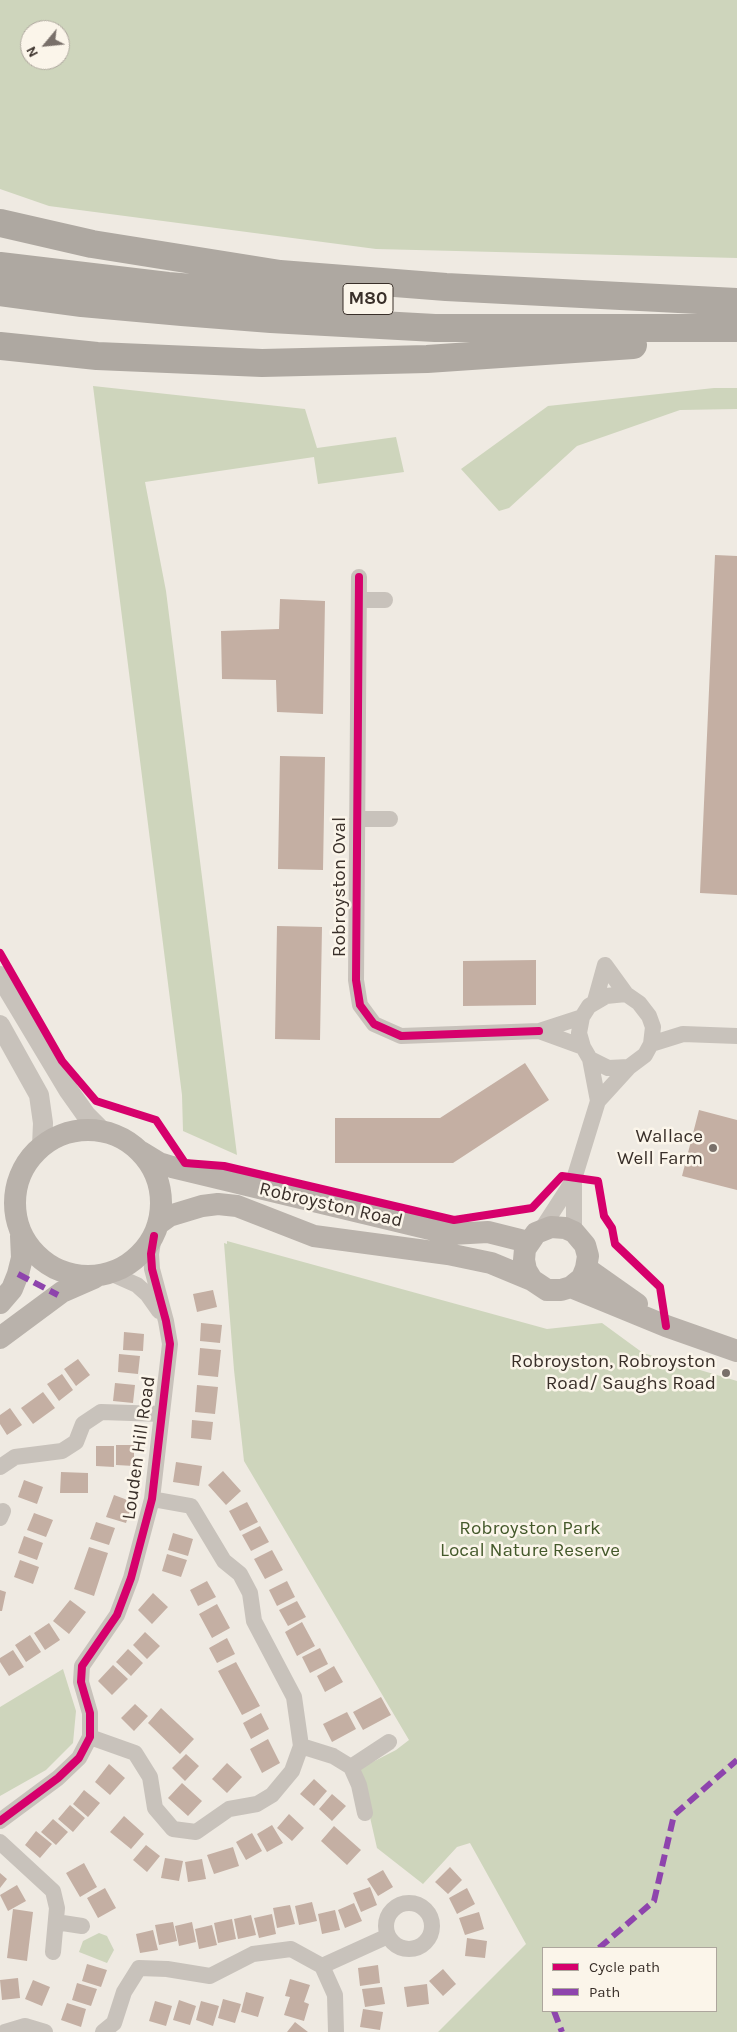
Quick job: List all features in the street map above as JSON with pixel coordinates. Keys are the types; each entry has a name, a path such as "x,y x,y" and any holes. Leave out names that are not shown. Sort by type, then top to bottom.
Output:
{"highway":[{"path":"0,223 101,246 280,274 446,287 737,302"},
{"name":"M80","path":"0,266 168,286 308,297 518,304 737,302"},
{"name":"M80","path":"0,292 82,303 281,320 426,327 737,328"},
{"path":"0,346 107,356 262,363 426,358 737,338"}],"main road":[{"path":"0,1303 12,1289 20,1267 21,1236 14,1204 18,1178 24,1165 42,1146 64,1134 83,1130 102,1131 119,1137 138,1150 157,1179 161,1200 156,1230 147,1247 132,1262 62,1292 0,1338"},
{"name":"Robroyston Road","path":"138,1150 160,1163 172,1167 451,1234 488,1232 535,1236 551,1227 565,1228 574,1232"},
{"name":"Robroyston Road","path":"156,1230 169,1216 202,1206 218,1204 237,1206 314,1236 448,1254 491,1263 532,1280 547,1290 561,1290 571,1287 666,1326 737,1351"},
{"path":"571,1287 582,1278 588,1256 585,1245 574,1232"},
{"path":"21,1236 38,1258 66,1274 85,1277 105,1275"},
{"path":"532,1280 526,1270 524,1260 525,1249 535,1236"},
{"name":"Robroyston Road","path":"586,1268 666,1326"}],"street":[{"name":"Robroyston Oval","path":"359,577 356,980 360,1005 374,1024 401,1036 539,1031"},
{"path":"359,600 385,600"},
{"path":"357,819 390,819"},
{"path":"535,1236 574,1179 598,1102 629,1067 645,1055 651,1044 653,1027 649,1016 639,1003 626,994 605,965 595,1001 582,1017 579,1033 587,1053 598,1102"},
{"path":"0,976 69,1091 86,1115 102,1131"},
{"path":"595,1001 606,996 626,994"},
{"path":"649,1016 683,1034"},
{"path":"539,1031 582,1017"},
{"path":"0,1025 39,1095 43,1123 42,1146"},
{"path":"539,1031 587,1053 608,1068 629,1067"},
{"path":"651,1044 683,1034 737,1036"},
{"path":"574,1179 574,1232"},
{"name":"Louden Hill Road","path":"0,1821 58,1778 79,1758 90,1737 90,1713 82,1682 82,1666 117,1616 131,1578 152,1499 170,1344 166,1320 152,1269 151,1254 156,1230"},
{"name":"Louden Hill Road","path":"105,1275 129,1281 142,1289 166,1320"},
{"name":"Louden Hill Road","path":"0,1467 15,1457 62,1451 76,1442 83,1424 100,1412 162,1414"},
{"path":"90,1737 135,1753 150,1777 155,1808 173,1829 196,1832 229,1809 257,1804 272,1795 292,1771 301,1746 294,1697 254,1621 250,1593 240,1574 224,1561 191,1506 152,1499"},
{"path":"351,1767 389,1742"},
{"path":"301,1746 333,1756 351,1767 359,1785 365,1813"},
{"path":"0,1842 53,1891 57,1908 53,1952"},
{"path":"56,1922 82,1926"},
{"path":"322,1966 388,1936"},
{"path":"103,2032 114,2022 124,1992 139,1968 167,1969 210,1976 253,1954 291,1949 322,1966 336,1995 336,2032"},
{"path":"5,2032 25,2026 45,2032"}],"green space":[{"path":"0,0 737,0 737,258 376,249 49,206 0,189"},
{"path":"93,386 305,409 317,448 396,437 404,472 318,484 314,457 145,482 166,591 237,1155 183,1131 182,1095"},
{"path":"714,388 737,388 737,409 680,410 577,446 509,508 499,511 461,469 548,406"},
{"name":"Robroyston Park Local Nature Reserve","path":"227,1241 547,1329 602,1323 643,1353 737,1381 737,2032 438,2032 526,1944 470,1843 457,1847 423,1884 377,1848 359,1769 396,1750 409,1740 244,1461 234,1370 224,1243 227,1244"},
{"path":"63,1669 76,1711 73,1743 46,1770 0,1796 0,1707"},
{"path":"99,1933 107,1936 114,1950 107,1963 79,1952 83,1941"}],"building":[{"path":"715,555 737,556 737,895 700,893"},
{"path":"280,599 325,601 323,714 277,712 276,680 222,679 221,631 279,629"},
{"path":"280,756 325,757 323,870 278,869"},
{"path":"277,926 322,927 320,1040 275,1039"},
{"path":"536,960 536,1005 463,1006 463,961"},
{"path":"525,1063 549,1100 453,1163 335,1163 335,1118 440,1118"},
{"name":"Wallace Well Farm","path":"699,1110 737,1120 737,1190 682,1176"},
{"path":"213,1290 217,1307 197,1312 193,1294"},
{"path":"201,1323 222,1325 220,1343 200,1341"},
{"path":"124,1332 144,1334 143,1351 123,1350"},
{"path":"200,1348 221,1350 218,1377 198,1375"},
{"path":"119,1354 140,1356 138,1374 118,1372"},
{"path":"78,1359 90,1375 76,1386 64,1369"},
{"path":"62,1374 73,1390 59,1401 47,1384"},
{"path":"115,1383 135,1385 133,1403 113,1401"},
{"path":"197,1385 218,1387 215,1414 195,1412"},
{"path":"43,1392 55,1408 33,1424 21,1408"},
{"path":"10,1408 22,1425 7,1435 0,1424 0,1415"},
{"path":"192,1420 213,1422 211,1440 191,1438"},
{"path":"116,1445 134,1445 134,1466 116,1465"},
{"path":"96,1446 114,1446 114,1467 96,1466"},
{"path":"176,1462 202,1466 199,1486 173,1482"},
{"path":"223,1471 241,1491 226,1505 208,1485"},
{"path":"61,1472 88,1473 88,1493 60,1493"},
{"path":"24,1480 43,1487 37,1504 18,1497"},
{"path":"114,1495 133,1502 126,1523 106,1517"},
{"path":"247,1502 258,1522 240,1531 229,1511"},
{"path":"34,1513 53,1520 46,1537 27,1530"},
{"path":"96,1522 115,1528 109,1545 90,1539"},
{"path":"260,1526 269,1542 251,1551 242,1535"},
{"path":"173,1533 193,1539 188,1556 168,1550"},
{"path":"24,1536 43,1543 37,1560 18,1553"},
{"path":"89,1547 108,1553 94,1596 74,1589"},
{"path":"272,1550 283,1570 265,1579 254,1559"},
{"path":"167,1554 187,1560 181,1577 162,1571"},
{"path":"20,1560 39,1567 33,1584 14,1577"},
{"path":"207,1581 216,1597 198,1606 190,1590"},
{"path":"287,1581 295,1597 277,1606 269,1590"},
{"path":"0,1590 6,1592 2,1611 0,1611"},
{"path":"153,1593 168,1607 152,1624 138,1610"},
{"path":"70,1600 86,1612 69,1634 53,1621"},
{"path":"297,1601 306,1617 288,1626 279,1610"},
{"path":"217,1604 230,1628 212,1638 199,1614"},
{"path":"302,1622 315,1646 297,1656 285,1632"},
{"path":"49,1623 60,1640 45,1650 34,1633"},
{"path":"145,1632 160,1646 147,1659 133,1645"},
{"path":"30,1635 41,1652 26,1662 15,1645"},
{"path":"227,1638 235,1654 217,1663 209,1648"},
{"path":"320,1648 328,1664 310,1673 302,1657"},
{"path":"128,1649 143,1663 131,1676 116,1662"},
{"path":"13,1650 24,1667 9,1676 0,1662 0,1658"},
{"path":"236,1662 260,1706 242,1715 218,1671"},
{"path":"113,1665 128,1679 112,1695 98,1681"},
{"path":"334,1666 343,1682 325,1692 317,1676"},
{"path":"381,1697 391,1715 363,1730 353,1712"},
{"path":"135,1704 148,1716 134,1731 121,1718"},
{"path":"161,1708 194,1739 180,1754 148,1723"},
{"path":"347,1712 356,1729 332,1742 323,1724"},
{"path":"261,1713 269,1729 251,1739 243,1723"},
{"path":"268,1739 280,1763 262,1773 250,1749"},
{"path":"186,1754 199,1766 185,1781 172,1768"},
{"path":"227,1763 242,1777 227,1793 212,1779"},
{"path":"109,1764 125,1778 110,1795 95,1782"},
{"path":"314,1779 327,1791 314,1806 300,1794"},
{"path":"182,1783 202,1801 188,1816 168,1798"},
{"path":"84,1790 100,1803 88,1817 73,1804"},
{"path":"332,1794 346,1806 332,1821 319,1809"},
{"path":"70,1805 85,1818 73,1832 58,1819"},
{"path":"289,1814 304,1828 292,1841 277,1828"},
{"path":"124,1816 144,1834 131,1849 110,1832"},
{"path":"53,1819 68,1832 56,1845 41,1832"},
{"path":"272,1825 283,1843 267,1852 257,1834"},
{"path":"334,1826 361,1850 347,1865 321,1841"},
{"path":"36,1831 52,1844 40,1858 25,1845"},
{"path":"252,1833 262,1851 246,1860 236,1842"},
{"path":"146,1845 160,1856 147,1872 133,1860"},
{"path":"233,1847 239,1866 214,1874 207,1855"},
{"path":"165,1858 183,1861 179,1881 161,1878"},
{"path":"202,1859 206,1879 188,1882 185,1862"},
{"path":"84,1863 97,1887 80,1897 66,1873"},
{"path":"450,1867 462,1880 448,1894 435,1882"},
{"path":"383,1870 393,1887 378,1896 367,1879"},
{"path":"0,1873 7,1879 0,1888"},
{"path":"17,1885 26,1901 8,1911 0,1895"},
{"path":"370,1887 377,1905 361,1912 353,1893"},
{"path":"105,1888 116,1908 98,1918 87,1898"},
{"path":"467,1888 475,1904 457,1914 449,1898"},
{"path":"312,1902 317,1921 299,1925 295,1906"},
{"path":"354,1903 362,1921 345,1928 338,1910"},
{"path":"290,1905 295,1924 277,1928 273,1908"},
{"path":"13,1909 33,1912 27,1961 7,1958"},
{"path":"335,1910 340,1930 322,1934 318,1914"},
{"path":"479,1912 484,1929 465,1935 459,1918"},
{"path":"272,1914 276,1934 259,1938 254,1918"},
{"path":"251,1915 256,1935 238,1939 234,1919"},
{"path":"232,1919 236,1939 218,1943 214,1923"},
{"path":"173,1922 177,1941 159,1945 155,1925"},
{"path":"192,1922 196,1942 179,1946 175,1926"},
{"path":"212,1925 217,1945 199,1949 195,1929"},
{"path":"153,1930 158,1950 140,1953 136,1934"},
{"path":"467,1938 487,1941 485,1958 465,1956"},
{"path":"87,1964 107,1970 101,1987 82,1981"},
{"path":"378,1965 380,1983 360,1986 358,1968"},
{"path":"443,1969 456,1984 443,1996 429,1981"},
{"path":"18,1978 20,1998 2,2000 0,1980"},
{"path":"290,1979 310,1985 304,2002 309,2004 304,2021 284,2015 290,1997 285,1996"},
{"path":"33,1980 50,1987 42,2006 25,1999"},
{"path":"77,1983 97,1989 91,2006 72,2000"},
{"path":"427,1984 429,2004 407,2007 404,1987"},
{"path":"382,1987 385,2004 365,2007 362,1989"},
{"path":"246,1992 264,1997 258,2017 241,2012"},
{"path":"223,1999 241,2004 235,2023 218,2018"},
{"path":"179,2000 196,2006 190,2025 173,2020"},
{"path":"155,2001 172,2006 166,2026 149,2021"},
{"path":"201,2001 219,2006 213,2026 196,2020"},
{"path":"67,2003 86,2009 81,2027 61,2020"},
{"path":"363,2009 383,2012 380,2030 360,2027"},
{"path":"295,2022 308,2032 287,2032"}],"marked path":[{"path":"18,1274 58,1295"},
{"path":"600,1947 654,1901 674,1815 737,1760"},
{"path":"554,2012 562,2032"}],"cycle path":[{"path":"359,577 356,980 360,1005 374,1024 401,1036 539,1031"},
{"path":"0,953 62,1061 96,1101 156,1120 185,1163 224,1166 454,1220 532,1208 562,1176 598,1181 604,1216 612,1228 615,1244 660,1287 666,1326"},
{"path":"0,1821 58,1778 79,1758 90,1737 90,1713 81,1682 82,1666 117,1615 131,1578 152,1499 170,1344 152,1269 151,1254 154,1236"}],"place":[{"name":"Wallace Well Farm","path":"713,1148"},
{"name":"Robroyston, Robroyston Road/ Saughs Road","path":"726,1373"}]}
